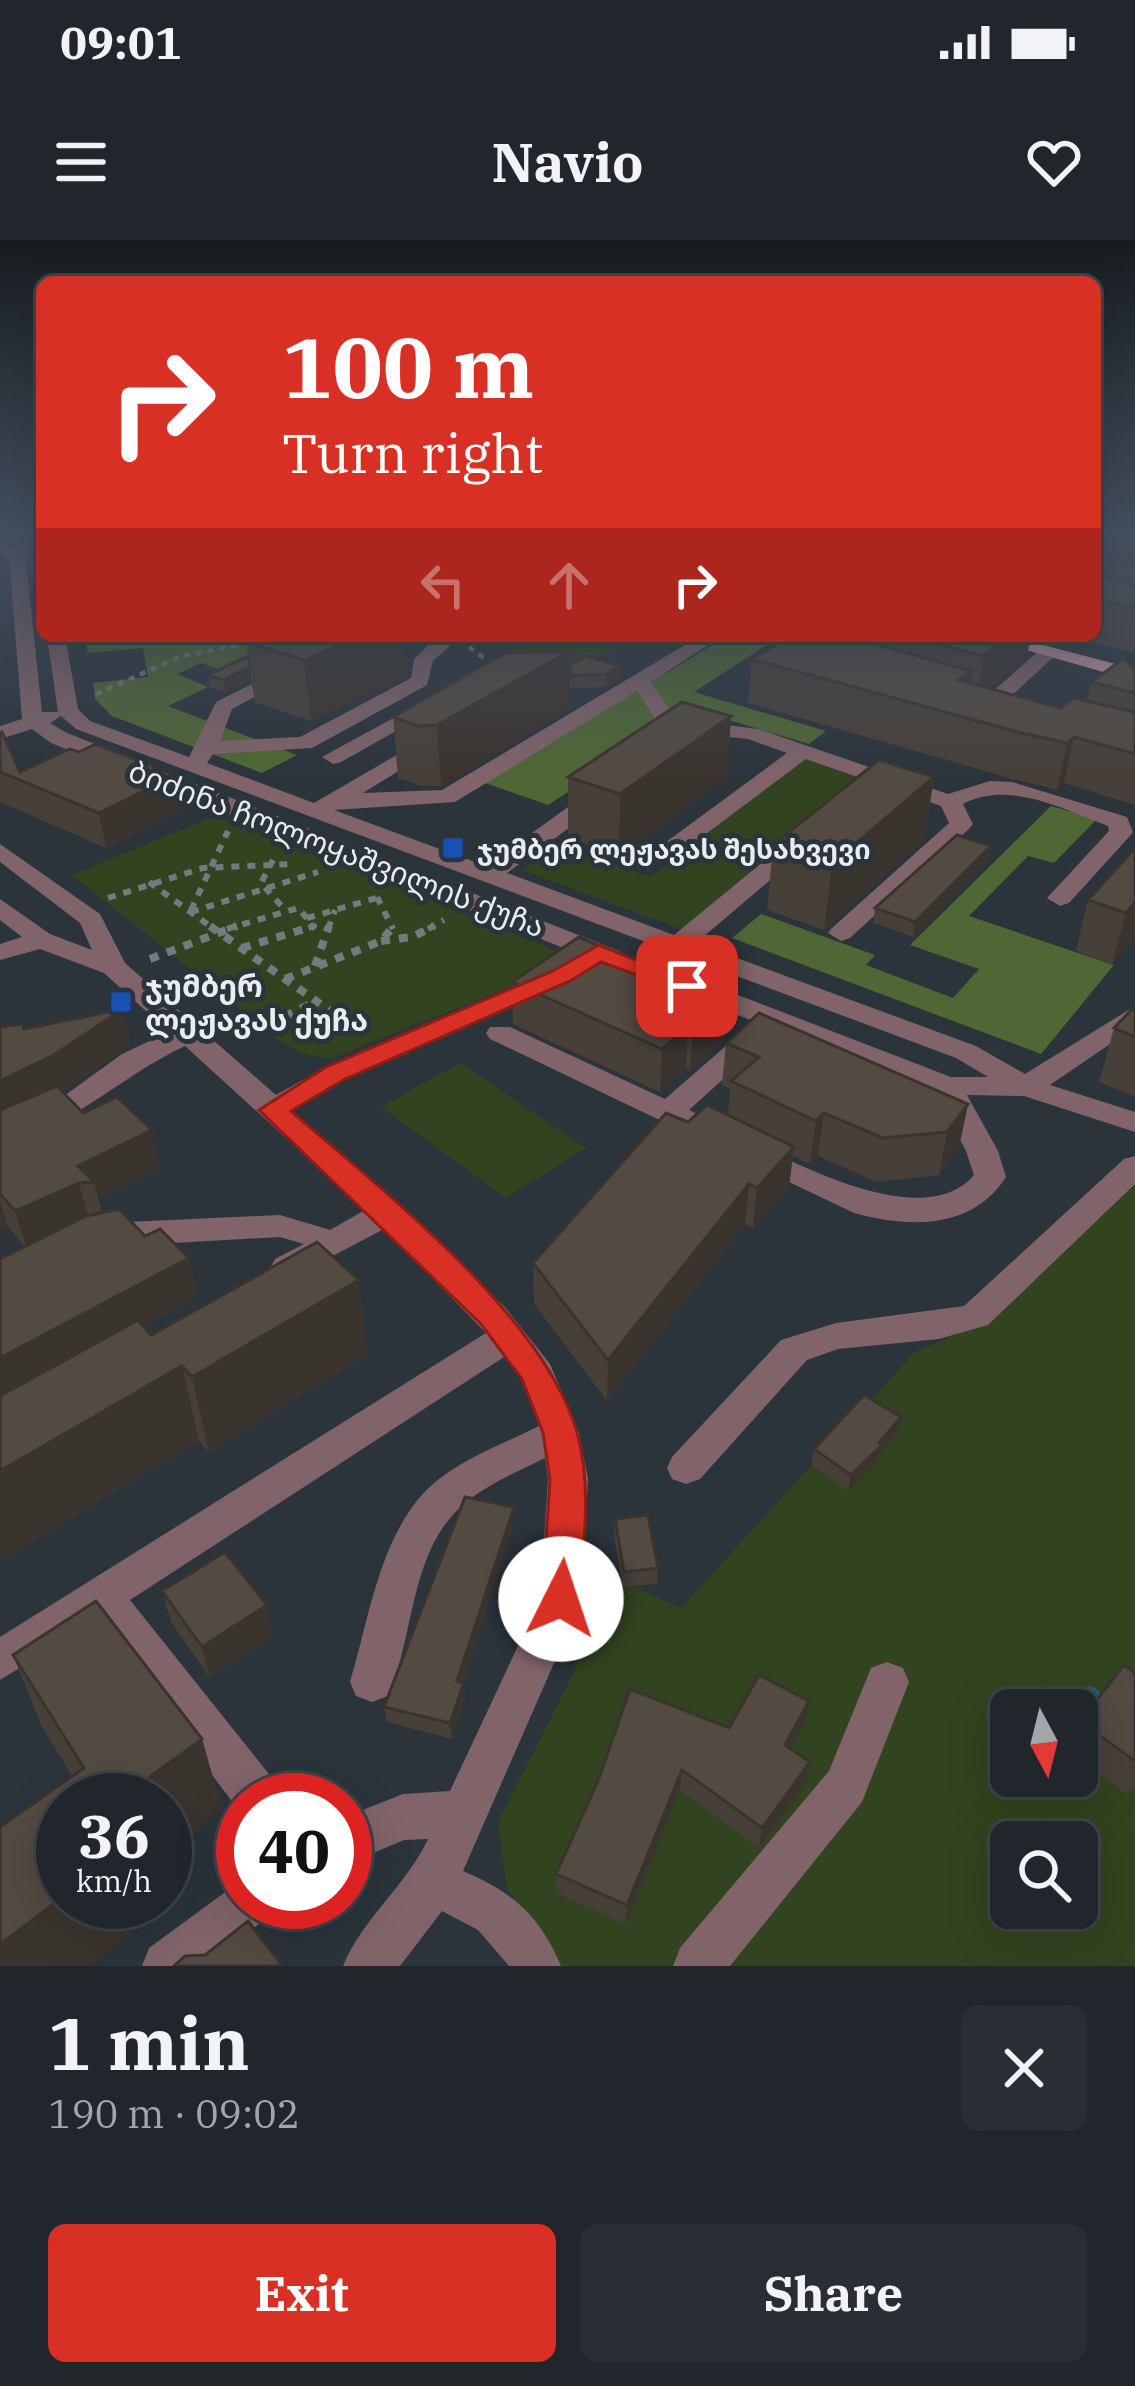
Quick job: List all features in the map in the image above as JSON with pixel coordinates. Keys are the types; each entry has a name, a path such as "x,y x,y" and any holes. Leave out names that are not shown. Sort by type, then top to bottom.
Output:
{"main road":[{"path":"1010,642 1135,675"}],"street":[{"path":"23,618 33,721"},
{"path":"0,733 79,705 58,642"},
{"path":"200,756 296,745 420,681 424,659 447,642"},
{"path":"326,806 447,797 694,642"},
{"path":"0,650 26,647"},
{"path":"1025,723 972,709 1049,652"},
{"path":"200,756 223,706 314,660"},
{"path":"333,758 496,667"},
{"path":"640,680 667,737 752,733 806,750 871,784 950,802 966,791 998,787 1119,821 1120,832 1060,898"},
{"path":"567,698 612,697"},
{"name":"ბიძინა ჩოლოყაშვილის ქუჩა","path":"79,705 83,725 200,756 266,791 326,806 424,850 966,1052 1026,1087 1135,1122"},
{"name":"ბიძინა ჩოლოყაშვილის ქუჩა","path":"33,721 59,739 947,1086 1026,1087"},
{"path":"326,806 459,724"},
{"path":"296,745 377,773"},
{"path":"670,850 806,750"},
{"path":"489,874 627,776"},
{"path":"239,809 266,791"},
{"path":"841,933 961,824 950,802"},
{"path":"678,945 827,820"},
{"path":"393,869 424,850"},
{"path":"0,851 92,920 116,970"},
{"path":"0,907 41,940 116,970 387,1213 508,1336 537,1374 560,1433 568,1480 561,1599 433,1883 368,1966"},
{"path":"273,1110 336,1073 561,976 585,946 598,915"},
{"path":"0,952 41,940"},
{"path":"668,1112 802,991"},
{"path":"1026,1087 1135,1013"},
{"path":"120,1035 181,1029"},
{"path":"0,1137 75,1103 181,1029"},
{"path":"500,1033 865,1205 913,1214 948,1210 978,1194 990,1177 982,1151 947,1086"},
{"path":"686,1468 794,1350 836,1336 939,1326 976,1316 1135,1166"},
{"path":"265,1280 387,1213"},
{"path":"77,1242 118,1233 280,1226 314,1234 326,1246"},
{"path":"0,1660 508,1336"},
{"path":"372,1682 418,1535 435,1507 453,1490 560,1433"},
{"path":"101,1595 239,1773"},
{"path":"698,1966 846,1786 887,1682"},
{"path":"372,1829 403,1817 465,1814"},
{"path":"433,1883 486,1906 518,1929 536,1966"},
{"path":"167,1966 216,1927"}],"path":[{"path":"224,642 267,645 314,660"},
{"path":"458,642 496,667"},
{"path":"79,705 100,689 182,656 241,645"},
{"path":"191,912 239,809"},
{"path":"79,910 149,882 212,867 284,863 325,870 191,912"},
{"path":"149,882 386,1051"},
{"path":"307,918 428,883"},
{"path":"368,888 394,923 393,931 381,941"},
{"path":"266,889 286,911"},
{"path":"285,979 381,941 412,937 477,902"},
{"path":"116,970 218,931 298,908 314,926 242,948"},
{"path":"314,968 334,910"},
{"path":"268,1024 317,1001"}],"green space":[{"path":"85,642 274,642 244,678 201,663 177,674 208,687 168,706 297,755 262,773 112,716 95,699 93,683 148,677 143,648 88,653"},
{"path":"531,642 625,642 556,682 492,663"},
{"path":"717,642 771,642 694,692 826,731 809,744 695,710 548,805 485,783"},
{"path":"806,757 871,776 686,931 522,870 559,845 651,877"},
{"path":"1051,806 1097,819 1054,863 1028,856 969,916 1114,965 1041,1054 732,938 761,914 875,955 866,965 953,998 979,969 910,945"},
{"path":"217,815 564,954 543,974 330,1059 302,1054 72,875"},
{"path":"460,1063 586,1148 506,1198 381,1107"},
{"path":"1135,1178 1135,1966 559,1966 507,1889 498,1822 574,1672 606,1574 681,1608 914,1353 989,1319"}],"building":[{"path":"246,642 345,642 304,660"},
{"path":"779,642 866,642 972,671 959,680 1061,708 1073,698 1135,712 1135,754 1074,737 1067,743 1022,733 752,659"},
{"path":"929,642 1001,642 984,656"},
{"path":"570,651 437,725 418,726 393,717 505,653"},
{"path":"248,656 250,667 223,680 208,675"},
{"path":"586,656 620,666 606,674 570,676 570,665"},
{"path":"1123,659 1135,668 1135,693 1091,682"},
{"path":"682,702 731,716 620,794 568,777"},
{"path":"2,732 20,772 70,749 79,752 96,744 176,775 99,813 0,772"},
{"path":"879,760 934,777 832,864 773,845"},
{"path":"957,835 991,846 915,922 875,908"},
{"path":"1135,848 1135,902 1126,913 1088,900"},
{"path":"579,937 726,1000 662,1049 512,982"},
{"path":"1135,1006 1135,1037 1114,1028"},
{"path":"123,1009 52,1056 0,1081 0,1027 23,1024 24,1029"},
{"path":"759,1013 968,1104 947,1132 883,1138 824,1113 816,1121 731,1081 759,1057 726,1043"},
{"path":"57,1086 83,1113 117,1097 152,1130 78,1166 94,1182 79,1183 15,1211 0,1194 0,1110"},
{"path":"707,1105 794,1147 757,1188 749,1184 608,1360 533,1263 666,1113 688,1122"},
{"path":"119,1209 145,1236 160,1229 189,1258 0,1358 0,1259 86,1216"},
{"path":"317,1242 359,1280 192,1377 182,1366 0,1471 0,1396 138,1320 151,1335"},
{"path":"864,1395 901,1417 879,1443 882,1445 851,1475 814,1449"},
{"path":"465,1497 514,1507 457,1681 464,1683 450,1723 384,1707"},
{"path":"648,1515 658,1568 624,1572 615,1519"},
{"path":"225,1552 267,1605 202,1647 162,1591"},
{"path":"96,1601 202,1739 155,1773 77,1773 84,1768 13,1655"},
{"path":"1124,1665 1135,1673 1135,1761 1098,1734 1098,1698"},
{"path":"759,1675 809,1701 785,1745 810,1762 762,1828 682,1770 627,1905 556,1874 598,1781 630,1689 729,1728"},
{"path":"36,1802 36,1917 0,1944 0,1827"},
{"path":"238,1929 254,1929 281,1964 174,1966 185,1956 205,1955"}],"waterway":[{"path":"1098,1702 1107,1710"}],"place":[{"name":"ჯუმბერ ლეჟავას შესახვევი","path":"453,848"},
{"name":"ჯუმბერ ლეჟავას ქუჩა","path":"121,1002"}],"route":[{"path":"561,1599 568,1480 560,1433 537,1374 492,1316 367,1193 273,1110 336,1073 561,976 599,952 687,986"}]}
